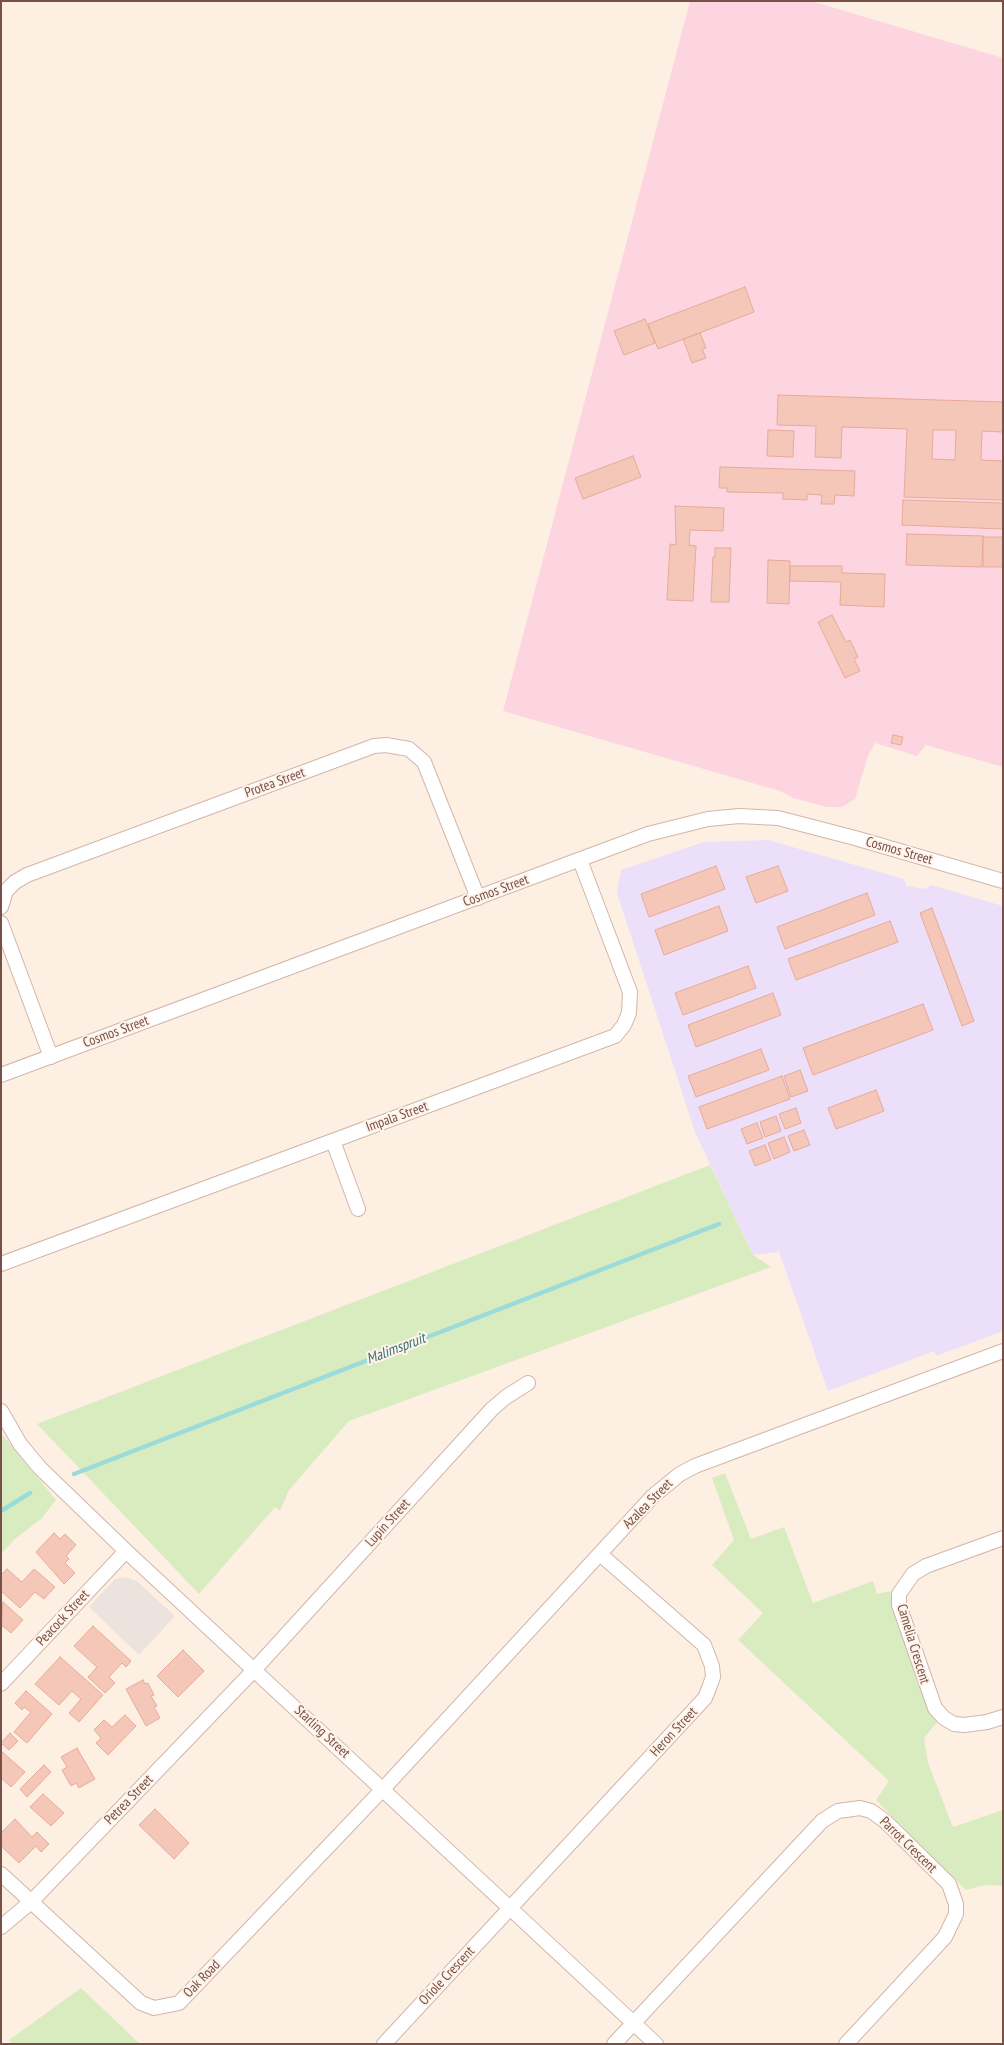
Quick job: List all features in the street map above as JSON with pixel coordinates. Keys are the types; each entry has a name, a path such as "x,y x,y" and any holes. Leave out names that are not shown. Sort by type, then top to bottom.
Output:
{"street":[{"name":"Protea Street","path":"1,906 6,891 15,882 27,875 374,746 386,745 409,749 424,762 478,898"},
{"name":"Cosmos Street","path":"1,1075 580,860 680,825 708,818 739,816 778,818 823,829 1003,881"},
{"name":"Impala Street","path":"1,1264 614,1036 629,1013 630,992 580,860"},
{"path":"1,923 51,1057"},
{"path":"333,1141 358,1208"},
{"name":"Azalea Street","path":"383,1789 653,1496 680,1474 695,1466 1003,1351"},
{"name":"Lupin Street","path":"254,1670 492,1409 506,1396 528,1383"},
{"name":"Starling Street","path":"1,1410 20,1444 40,1468 126,1551 656,2044"},
{"name":"Camelia Crescent","path":"1003,1538 926,1566 913,1574 899,1594 899,1605 935,1708 944,1718 954,1724 964,1725 987,1722 1003,1716"},
{"name":"Peacock Street","path":"1,1684 126,1551"},
{"name":"Heron Street","path":"510,1908 705,1698 713,1677 709,1655 704,1645 600,1554"},
{"name":"Petrea Street","path":"1,1927 31,1902 254,1670"},
{"name":"Oak Road","path":"1,1874 141,2003 154,2008 168,2007 179,2003 186,1996 383,1789"},
{"name":"Parrot Crescent","path":"633,2023 822,1821 838,1811 860,1808 872,1811 885,1821 949,1884 956,1904 956,1914 945,1937 846,2044"},
{"name":"Oriole Crescent","path":"384,2044 510,1908"},
{"path":"614,2044 633,2023"}],"shaded area":[{"path":"690,1 811,1 1003,58 1003,767 926,745 917,756 875,743 868,756 855,799 842,807 827,807 793,798 780,791 503,711"},
{"path":"768,840 904,879 906,886 925,889 931,885 1003,906 1003,1331 936,1356 934,1351 828,1391 779,1252 753,1255 695,1132 617,893 621,870 704,842"},
{"path":"126,1577 138,1582 175,1616 139,1655 89,1607 115,1579"}],"green space":[{"path":"710,1165 753,1255 771,1267 349,1421 289,1490 280,1511 275,1507 199,1594 37,1424"},
{"path":"1,1433 56,1500 41,1519 15,1539 1,1554"},
{"path":"725,1473 751,1539 784,1527 813,1603 873,1581 877,1594 890,1591 902,1634 927,1706 938,1721 924,1738 928,1763 953,1827 1003,1810 1003,1886 986,1885 966,1890 876,1800 889,1781 738,1640 763,1613 712,1565 734,1540 712,1478"},
{"path":"81,1988 140,2044 12,2044 9,2040"}],"building":[{"path":"745,287 754,312 658,349 648,324"},
{"path":"645,319 655,343 624,355 614,331"},
{"path":"700,333 706,348 702,349 706,358 692,363 683,339"},
{"path":"778,395 1003,402 1003,432 982,431 981,460 1003,461 1003,500 904,497 907,429 842,427 841,458 815,457 816,426 777,425","holes":["933,430 956,430 955,460 932,459"]},
{"path":"768,430 794,431 793,457 767,456"},
{"path":"633,456 641,477 583,499 575,478"},
{"path":"720,467 855,471 854,496 835,495 834,504 821,504 822,495 807,494 807,500 783,499 783,493 727,492 727,488 719,488"},
{"path":"903,500 1003,503 1003,529 902,525"},
{"path":"675,506 724,508 723,531 690,530 689,545 696,546 693,601 667,600 670,544 676,545"},
{"path":"907,534 983,536 982,567 906,565"},
{"path":"983,537 1003,537 1003,567 983,567"},
{"path":"715,548 731,548 729,602 711,602"},
{"path":"768,560 790,561 789,604 767,603"},
{"path":"790,566 842,566 842,573 885,574 884,607 840,605 841,582 790,581"},
{"path":"832,615 846,642 850,640 858,657 854,659 860,671 845,678 818,622"},
{"path":"893,735 903,737 901,745 891,743"},
{"path":"716,866 725,889 649,917 641,894"},
{"path":"778,866 788,891 756,903 746,877"},
{"path":"867,893 875,915 785,949 777,927"},
{"path":"719,906 728,931 664,955 655,930"},
{"path":"932,908 974,1021 962,1026 920,913"},
{"path":"890,921 898,942 796,980 788,959"},
{"path":"748,966 756,988 683,1015 675,993"},
{"path":"773,993 781,1015 696,1047 688,1025"},
{"path":"923,1004 933,1030 813,1075 803,1048"},
{"path":"761,1049 769,1070 696,1097 688,1076"},
{"path":"800,1070 808,1091 791,1097 784,1076"},
{"path":"782,1076 790,1099 707,1129 699,1107"},
{"path":"876,1090 884,1111 836,1129 828,1108"},
{"path":"796,1108 801,1123 785,1129 779,1114"},
{"path":"776,1116 781,1131 765,1137 760,1122"},
{"path":"757,1123 763,1138 747,1144 741,1129"},
{"path":"804,1130 810,1145 794,1151 788,1136"},
{"path":"784,1137 790,1152 774,1159 768,1143"},
{"path":"765,1145 771,1160 755,1166 749,1151"},
{"path":"54,1533 60,1539 65,1534 76,1545 66,1556 69,1559 65,1563 75,1573 64,1584 36,1552"},
{"path":"7,1569 22,1582 34,1569 55,1587 44,1599 35,1592 20,1608 1,1591 1,1575"},
{"path":"3,1602 23,1620 11,1633 3,1626 1,1629"},
{"path":"93,1626 131,1661 126,1667 122,1663 109,1677 115,1683 105,1693 88,1677 97,1667 74,1646"},
{"path":"183,1650 204,1671 178,1697 157,1676"},
{"path":"60,1657 103,1695 79,1722 69,1713 81,1699 72,1691 59,1705 35,1684"},
{"path":"143,1680 145,1684 148,1683 154,1695 151,1696 157,1706 154,1707 160,1718 146,1726 126,1689"},
{"path":"26,1691 52,1714 27,1743 14,1732 31,1712 24,1707 22,1710 15,1703"},
{"path":"125,1715 136,1726 108,1755 96,1743 101,1738 94,1730 104,1720 112,1727"},
{"path":"10,1733 18,1741 9,1750 1,1743"},
{"path":"77,1748 95,1779 79,1788 76,1783 71,1786 62,1770 67,1767 61,1757"},
{"path":"1,1751 25,1772 11,1787 1,1778"},
{"path":"44,1765 51,1772 27,1797 20,1789"},
{"path":"43,1794 64,1813 51,1826 30,1807"},
{"path":"155,1809 189,1843 174,1859 139,1825"},
{"path":"15,1819 32,1837 37,1832 49,1844 41,1852 36,1846 19,1863 1,1846 1,1833"}],"waterway":[{"name":"Malimspruit","path":"74,1474 719,1224"},
{"path":"1,1511 30,1493"}]}
